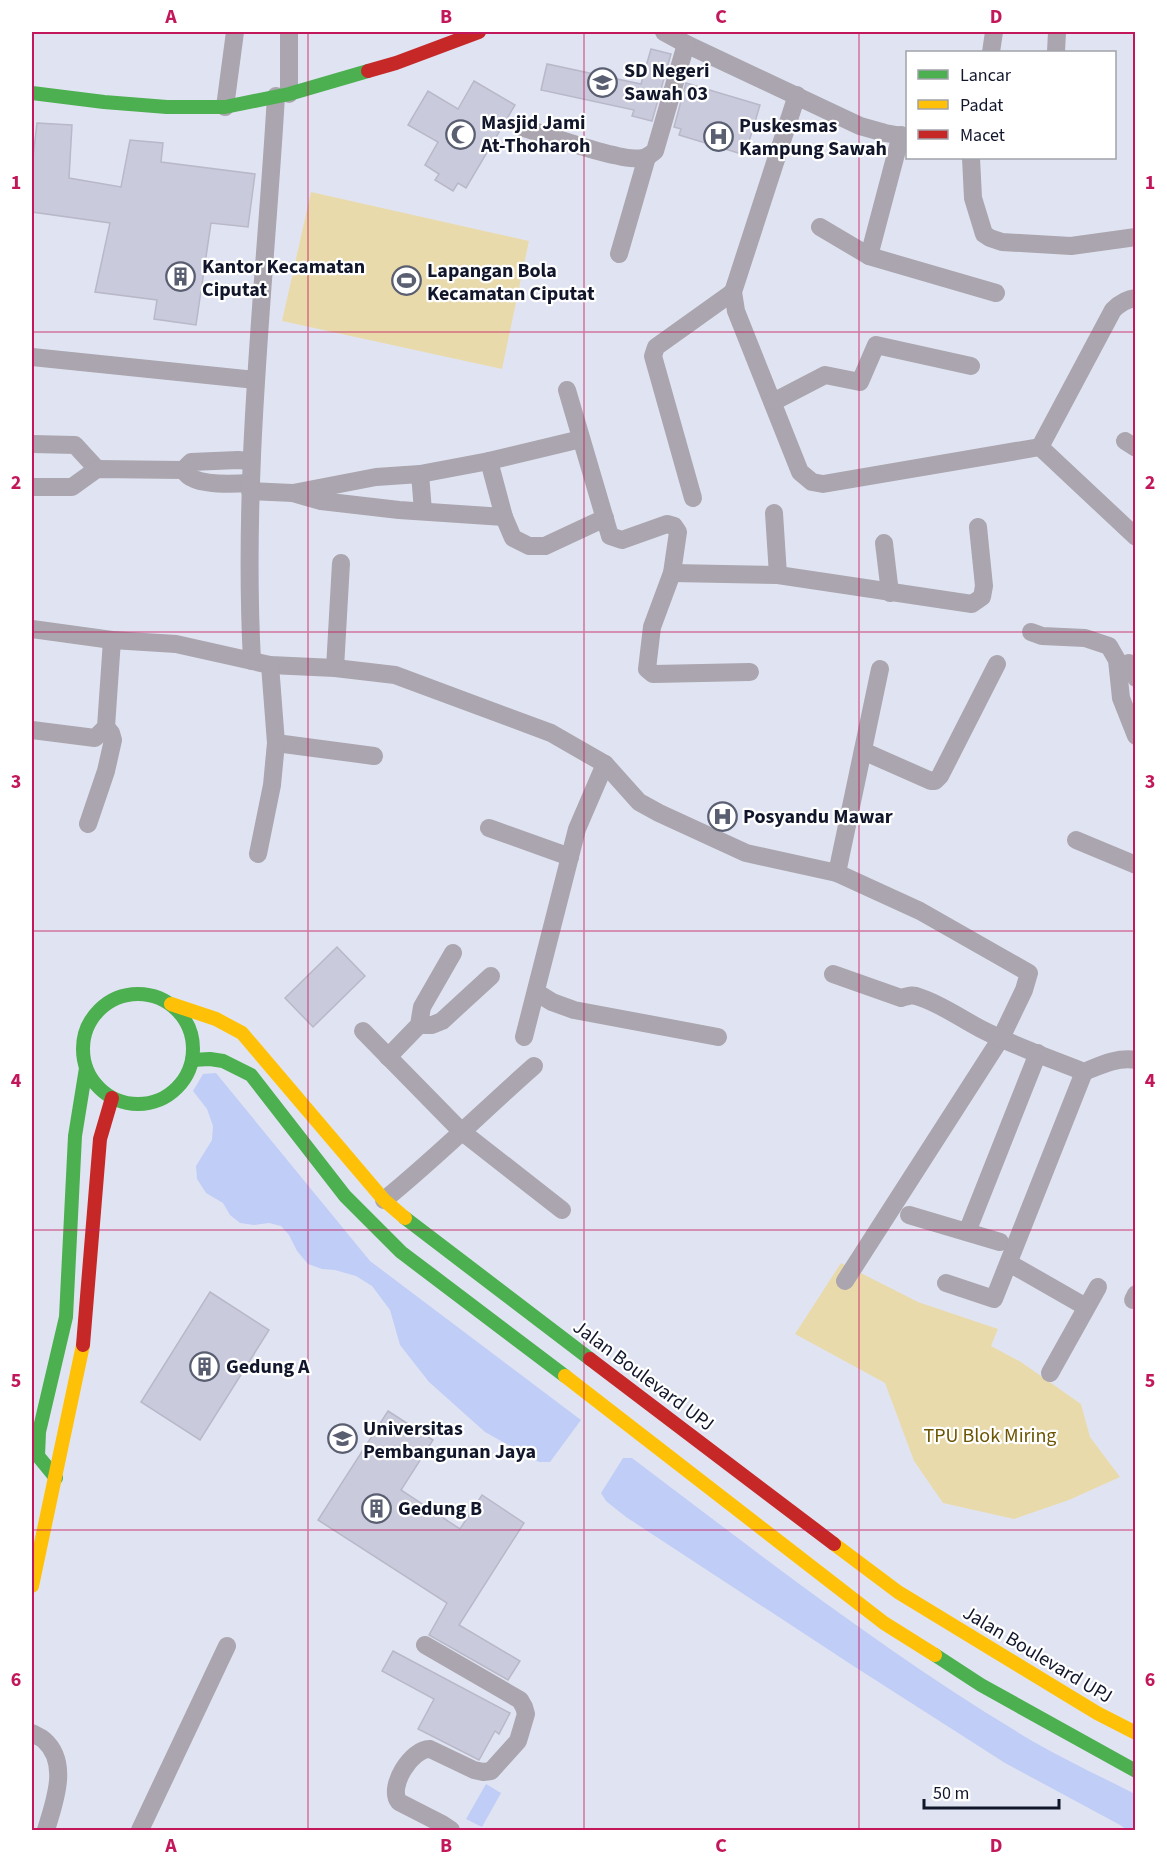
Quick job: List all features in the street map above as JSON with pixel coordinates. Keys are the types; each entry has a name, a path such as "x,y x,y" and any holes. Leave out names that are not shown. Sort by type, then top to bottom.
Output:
{"street":[{"path":"225,107 235,32"},
{"path":"252,661 249,617 250,461 289,32"},
{"path":"32,93 167,107 225,107 282,95 396,63 478,32"},
{"path":"664,32 860,126 904,136 869,256"},
{"path":"991,51 994,32"},
{"path":"1056,51 1057,32"},
{"path":"521,127 615,155 641,159 647,157 655,151 686,44"},
{"path":"797,95 733,292 736,311 800,472 812,482 823,484 1040,447"},
{"path":"619,254 647,157"},
{"path":"971,159 973,198 984,234 990,238 1002,242 1071,246 1136,237"},
{"path":"819,227 869,256 996,293"},
{"path":"693,498 653,356 657,347 733,292"},
{"path":"1040,447 1113,310 1129,298 1136,298"},
{"path":"772,402 825,375 860,382 876,345 971,366"},
{"path":"32,357 256,380"},
{"path":"567,390 610,536 622,540 668,524 674,526 678,532 672,573 652,627 648,669 653,674 750,672"},
{"path":"293,493 376,477 420,474 489,461 581,439"},
{"path":"32,444 75,445 97,469"},
{"path":"1040,447 1135,534"},
{"path":"183,470 191,462 250,461"},
{"path":"489,461 504,517 513,538 529,546 545,546 605,518"},
{"path":"32,487 72,487 97,469 183,470 191,478 200,481 239,484 293,493 321,501 399,510 504,517"},
{"path":"420,474 423,511"},
{"path":"774,513 778,575"},
{"path":"672,573 778,575 972,604 982,597 984,586 978,527"},
{"path":"884,543 890,592"},
{"path":"335,668 341,563"},
{"path":"32,629 112,640 176,644 270,665 335,668 395,675 551,733 605,764 639,802 659,813 746,853 837,873 920,911 1029,973 1024,990 1001,1038 845,1281"},
{"path":"1031,632 1042,636 1085,638 1109,646 1117,660 1121,699 1136,736"},
{"path":"32,730 95,738 106,727 112,640"},
{"path":"863,751 935,781 940,776 997,664"},
{"path":"258,854 272,785 276,743 270,665"},
{"path":"837,873 880,669"},
{"path":"88,824 106,771 113,740 106,727"},
{"path":"276,743 374,756"},
{"path":"524,1037 577,829 605,764"},
{"path":"489,828 570,857"},
{"path":"1076,840 1136,865"},
{"path":"388,1057 419,1025 422,1007 453,953"},
{"path":"833,974 901,998 910,995 917,996 940,1005 1001,1038 1084,1072 1111,1061 1126,1058 1136,1060"},
{"path":"419,1025 432,1026 442,1021 491,976"},
{"path":"536,992 552,1002 573,1010 718,1036"},
{"path":"142,994 157,997 171,1004 182,1015 193,1044 192,1060 183,1081 167,1096 157,1101 134,1104 123,1103 101,1091 86,1068 83,1053 84,1037 89,1022 111,1000 126,995 142,994"},
{"name":"Jalan Boulevard UPJ","path":"171,1004 227,1023 242,1033 384,1200 635,1411 780,1544 884,1623 981,1685 1136,1771"},
{"path":"363,1031 461,1131 562,1210"},
{"path":"967,1232 1038,1053"},
{"name":"Jalan Boulevard UPJ","path":"192,1060 213,1058 232,1064 251,1075 345,1196 401,1252 898,1592 1097,1713 1136,1733"},
{"path":"384,1200 424,1167 534,1065"},
{"path":"56,1478 38,1456 39,1432 66,1317 75,1136 86,1068"},
{"path":"946,1283 994,1299 1084,1072"},
{"path":"32,1586 84,1344 100,1139 112,1098"},
{"path":"909,1215 1000,1242"},
{"path":"1009,1263 1086,1307"},
{"path":"1050,1373 1098,1287"},
{"path":"425,1645 520,1700 526,1714 518,1741 491,1771 474,1770 430,1749 423,1749 416,1753 405,1767 394,1790 395,1798 451,1830"},
{"path":"140,1830 227,1646"},
{"path":"32,1733 44,1739 59,1764 56,1795 46,1830"}],"green space":[{"name":"Lapangan Bola Kecamatan Ciputat","path":"311,192 529,241 502,369 282,321"},
{"name":"TPU Blok Miring","path":"841,1263 918,1302 998,1329 991,1346 1021,1362 1081,1404 1090,1437 1120,1477 1069,1500 1014,1519 943,1503 914,1461 885,1383 795,1334"}],"water":[{"path":"216,1073 370,1261 581,1420 550,1462 539,1462 485,1432 429,1382 400,1345 390,1310 372,1286 356,1276 308,1264 281,1226 269,1223 254,1225 240,1223 230,1215 223,1203 206,1193 197,1179 196,1166 212,1140 213,1126 207,1109 193,1091 203,1074"},
{"path":"623,1458 632,1458 829,1606 930,1676 1034,1742 1135,1794 1135,1830 1127,1830 1005,1763 626,1517 606,1501 601,1493"},
{"path":"486,1784 501,1793 482,1827 466,1819"}],"building":[{"path":"651,49 671,54 652,121 632,116 634,110 541,90 547,64 641,84"},
{"name":"Masjid Jami At-Thoharoh","path":"474,81 515,105 466,188 458,183 453,191 435,180 439,174 425,165 438,142 408,125 428,91 458,109"},
{"path":"686,83 760,105 745,155 679,135 681,129 674,127"},
{"path":"37,123 72,125 69,178 121,187 130,140 163,143 161,162 255,174 248,227 211,223 196,325 154,319 157,300 95,292 110,223 32,212 32,166"},
{"path":"337,947 365,976 313,1027 285,998"},
{"name":"Gedung A","path":"210,1292 269,1330 200,1440 141,1402"},
{"name":"Gedung B","path":"388,1411 433,1440 401,1490 460,1529 482,1495 524,1523 459,1625 520,1661 508,1680 429,1635 447,1603 318,1520"},
{"path":"393,1651 510,1713 499,1734 495,1731 479,1760 418,1729 434,1699 382,1671"}],"traffic: fast":[{"path":"32,93 167,107 225,107 289,94 368,71"},
{"path":"138,994 159,998 177,1010 189,1028 193,1049 189,1070 177,1088 159,1100 138,1104 117,1100 99,1088 87,1070 83,1049 87,1028 99,1010 117,998 138,994"},
{"path":"192,1060 223,1061 251,1075 345,1196 401,1252 565,1376"},
{"path":"56,1478 38,1456 39,1432 66,1317 75,1136 86,1068"},
{"path":"405,1218 590,1359"},
{"path":"935,1655 981,1685 1136,1771"}],"traffic: slow":[{"path":"171,1004 216,1019 242,1033 384,1200 405,1218"},
{"path":"32,1586 83,1345"},
{"path":"565,1376 884,1623 935,1655"},
{"path":"834,1544 898,1592 1097,1713 1136,1733"}],"traffic: jam":[{"path":"368,71 479,32"},
{"path":"83,1345 100,1139 112,1098"},
{"path":"590,1359 834,1544"}],"place":[{"name":"SD Negeri Sawah 03","path":"603,82"},
{"name":"Masjid Jami At-Thoharoh","path":"460,134"},
{"name":"Puskesmas Kampung Sawah","path":"718,137"},
{"name":"Kantor Kecamatan Ciputat","path":"181,277"},
{"name":"Lapangan Bola Kecamatan Ciputat","path":"406,281"},
{"name":"Posyandu Mawar","path":"722,816"},
{"name":"Gedung A","path":"205,1366"},
{"name":"Universitas Pembangunan Jaya","path":"342,1439"},
{"name":"Gedung B","path":"377,1508"}]}
